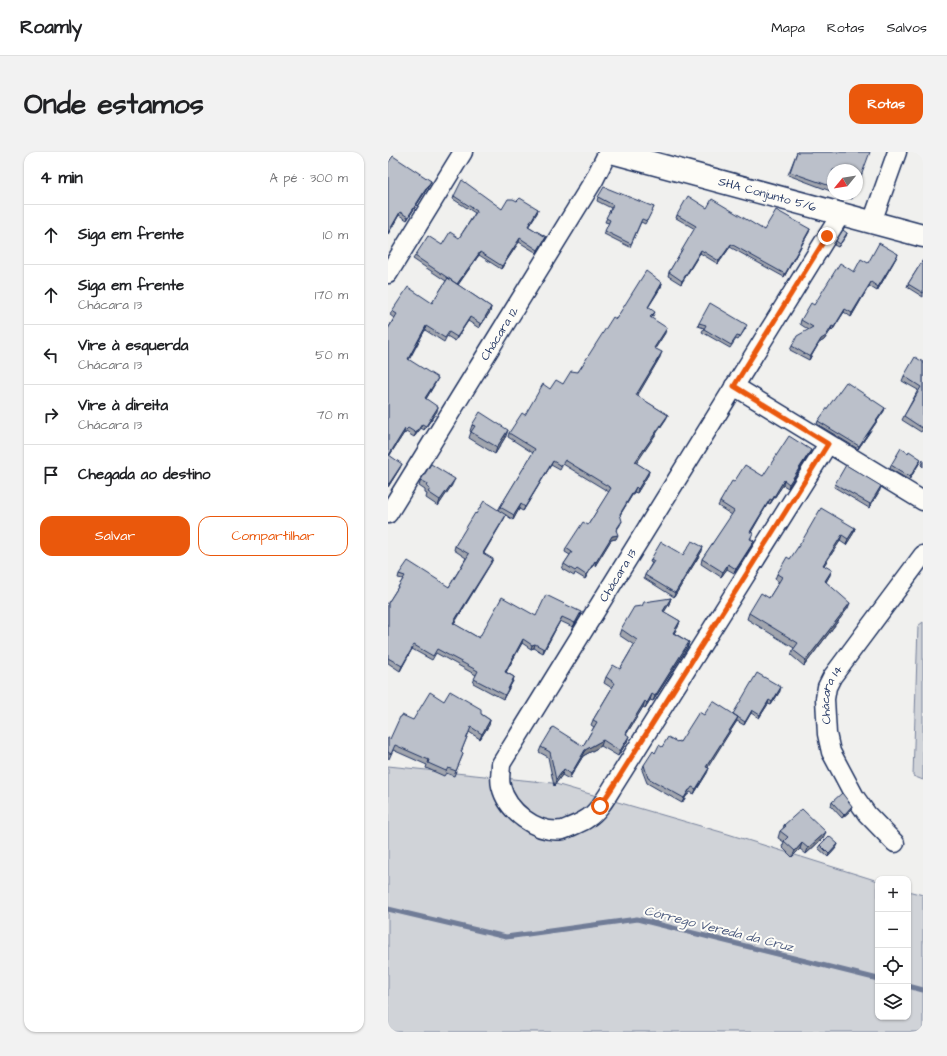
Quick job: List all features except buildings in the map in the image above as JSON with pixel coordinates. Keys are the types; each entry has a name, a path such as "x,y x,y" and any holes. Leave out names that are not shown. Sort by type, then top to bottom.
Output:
{"street":[{"path":"388,274 463,152"},
{"name":"Chácara 12","path":"388,514 594,180 608,152"},
{"name":"SHA Conjunto 5/6","path":"611,152 923,236"},
{"path":"872,222 897,152"},
{"name":"Chácara 13","path":"828,444 600,806 588,818 563,830 544,829 522,818 508,803 500,785 501,764 840,214"},
{"path":"734,386 923,501"},
{"name":"Chácara 14","path":"895,843 867,814 855,797 831,752 827,734 825,699 827,687 832,677 923,555"}],"shaded area":[{"path":"923,622 923,780 913,776 918,626"},
{"path":"388,766 552,783 728,834 875,880 875,1020 911,1020 911,892 923,895 923,1032 388,1032"}],"waterway":[{"name":"Córrego Vereda da Cruz","path":"388,909 506,937 637,919 875,978"},
{"name":"Córrego Vereda da Cruz","path":"911,987 923,990"}],"route":[{"path":"600,806 828,444 734,386 827,236"}]}
